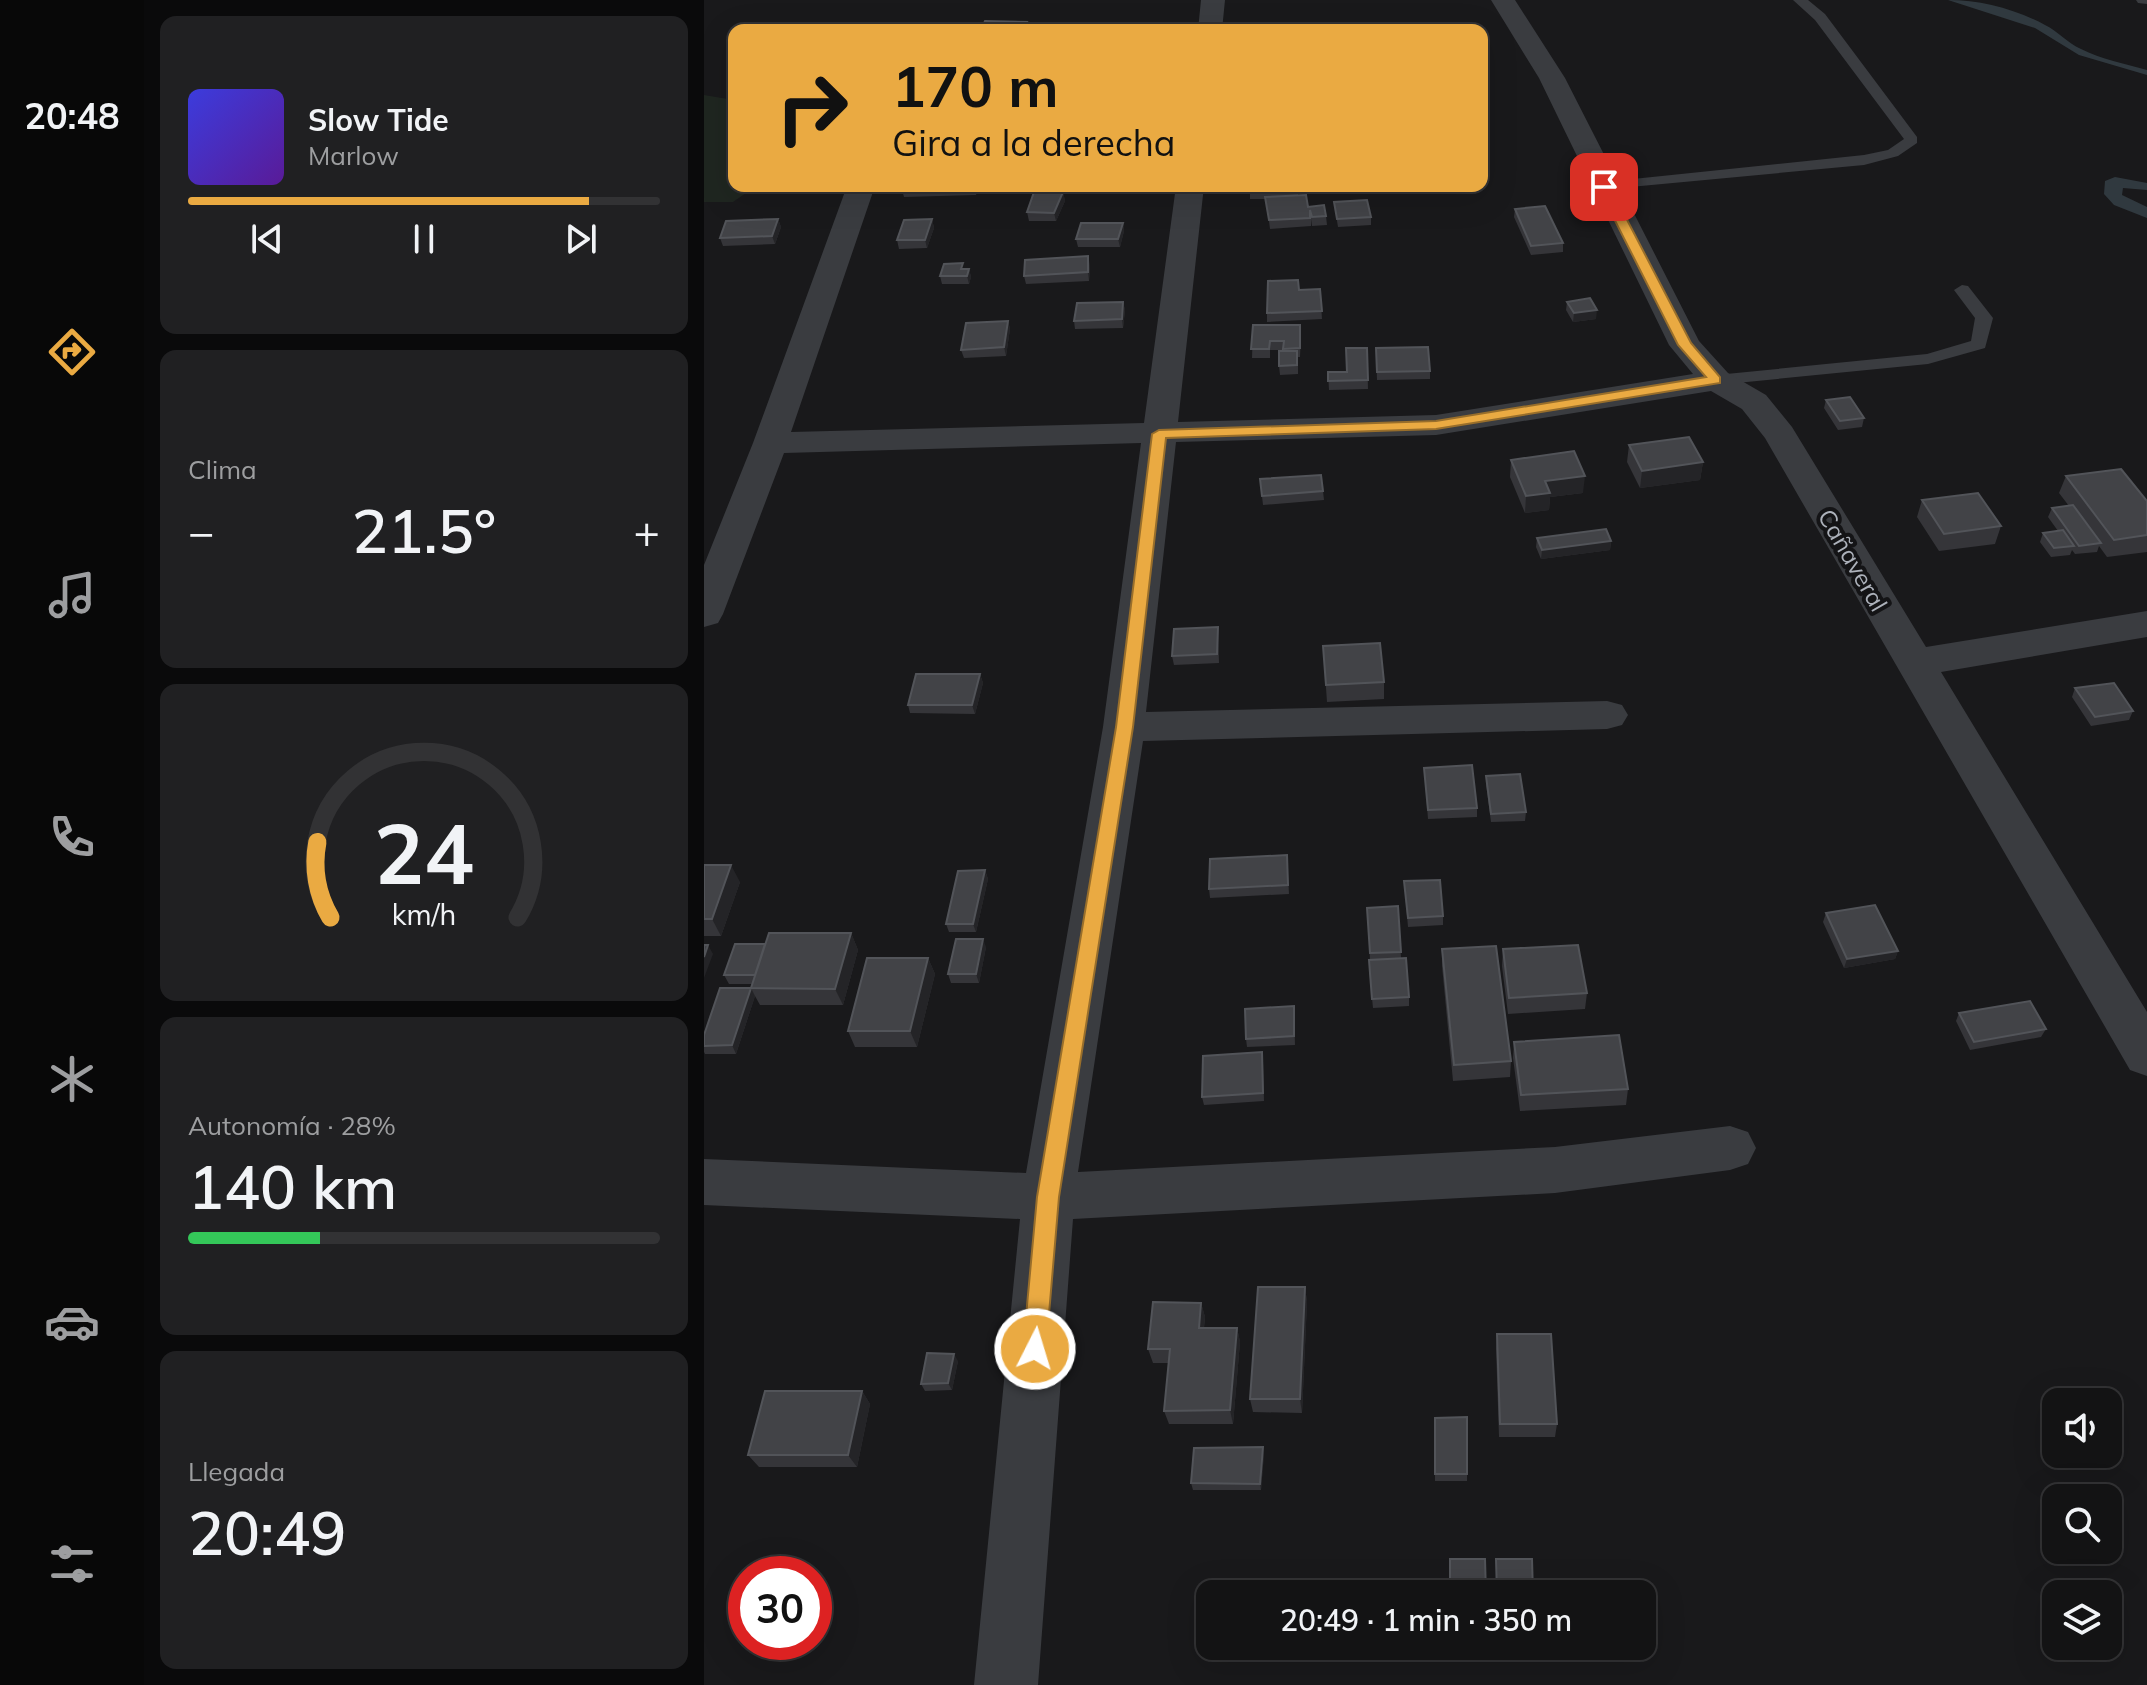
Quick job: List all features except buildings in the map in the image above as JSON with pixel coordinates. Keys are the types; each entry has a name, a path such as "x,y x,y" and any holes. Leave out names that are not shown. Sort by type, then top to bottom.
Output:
{"street":[{"path":"1211,24 1213,0"},
{"name":"Cañaveral","path":"1503,0 1552,78 1685,345 1716,380 1754,402 1780,434 2147,1055"},
{"path":"704,614 770,443 859,192"},
{"path":"1006,1685 1048,1197 1124,727 1189,192"},
{"path":"770,443 1436,425 1716,380"},
{"path":"1914,663 2147,624"},
{"path":"1124,727 1607,715"},
{"path":"704,1182 1048,1197 1555,1170 1730,1148"}],"lane":[{"path":"1604,187 1864,160 1893,153 1912,140 1820,17 1800,0"},
{"path":"1716,380 1928,359 1979,344 1984,318 1962,290"}],"shaded area":[{"path":"1948,0 1998,6 2022,14 2081,49 2147,70 2147,75 2079,55 2035,28"},
{"path":"704,95 728,99 728,192 747,192 733,202 704,202"},
{"path":"2115,177 2147,183 2147,190 2123,188 2122,195 2147,207 2147,218 2114,205 2104,194 2105,181"}],"route":[{"path":"1035,1349 1048,1197 1124,727 1159,434 1436,425 1716,380 1685,345 1604,187"}]}
